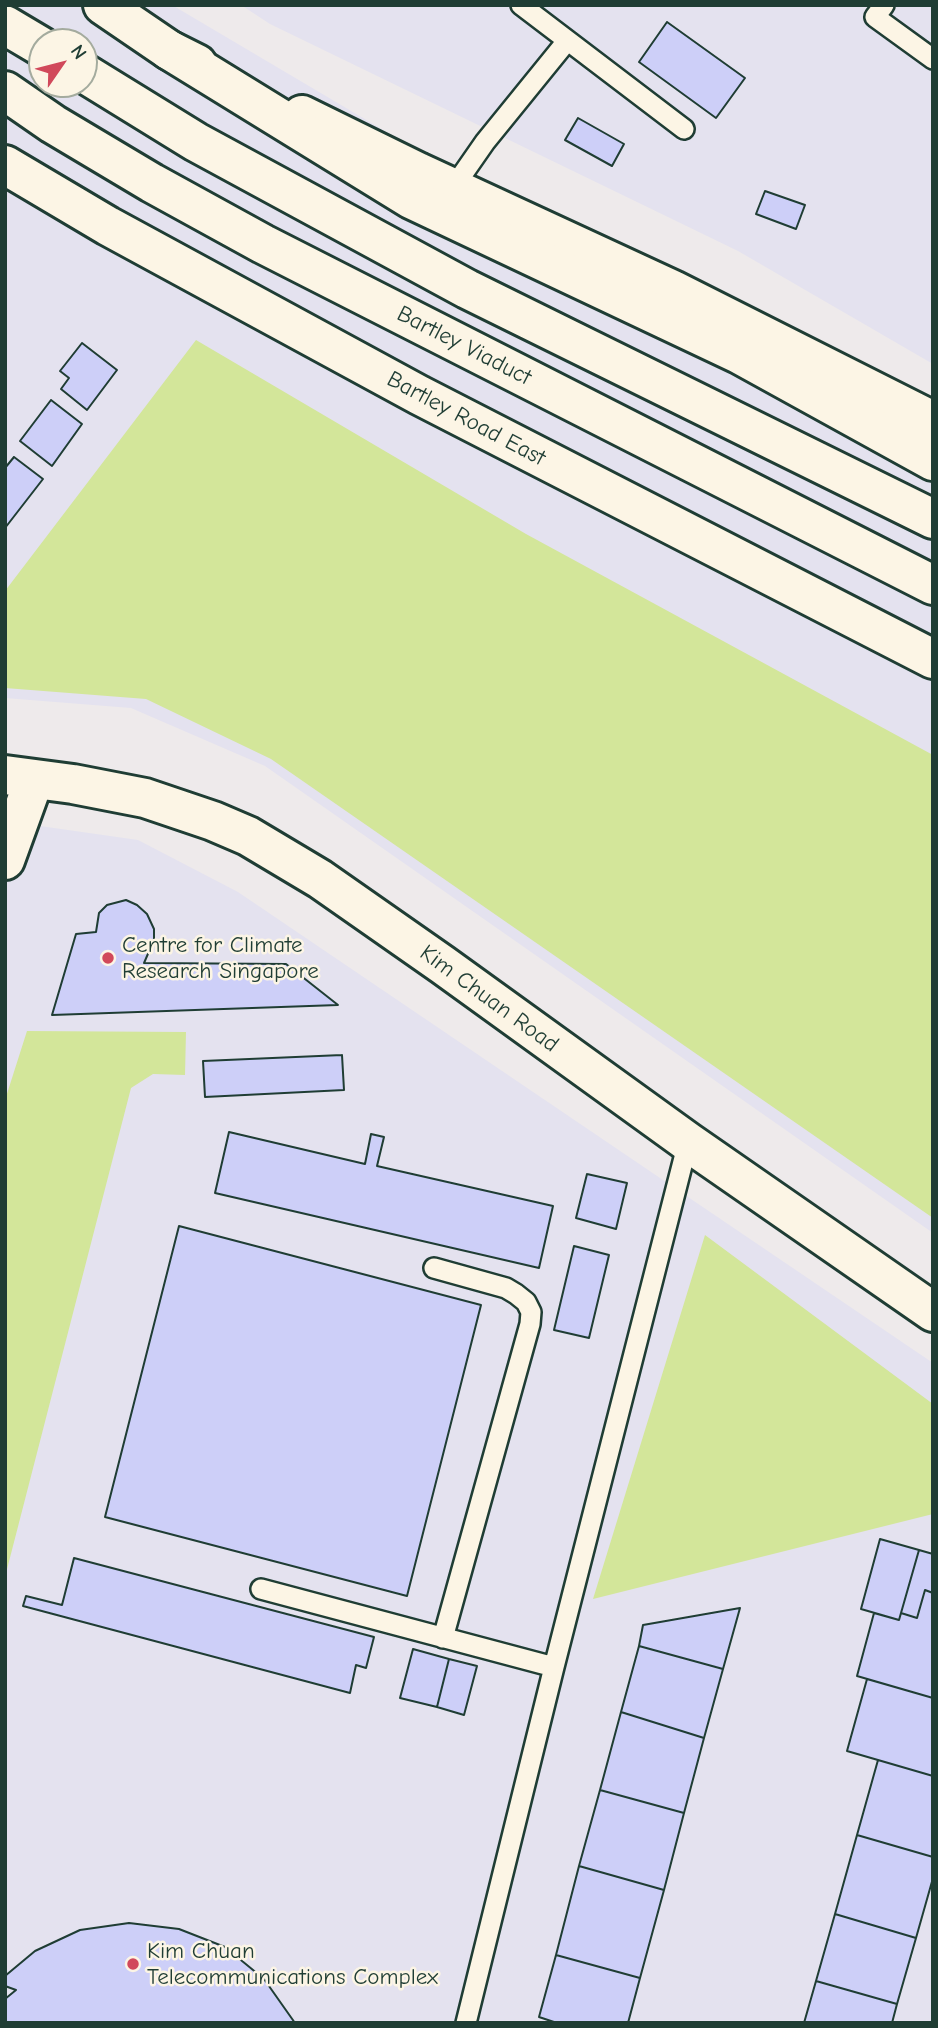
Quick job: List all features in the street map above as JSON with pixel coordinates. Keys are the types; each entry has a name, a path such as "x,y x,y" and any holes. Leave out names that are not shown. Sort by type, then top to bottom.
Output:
{"main road":[{"path":"103,5 169,50 411,199 739,354 933,461"},
{"path":"5,25 28,39"},
{"path":"169,50 453,188 673,290 933,421"},
{"path":"98,82 196,142 467,289 933,519"},
{"name":"Bartley Viaduct","path":"5,91 53,124 130,170 263,244 933,585"},
{"name":"Bartley Road East","path":"5,165 108,226 419,395 933,659"},
{"path":"5,860 19,778"},
{"name":"Kim Chuan Road","path":"19,778 73,784 145,798 213,821 247,836 320,879 688,1142 933,1312"}],"lane":[{"path":"521,5 684,129"},
{"path":"884,5 875,17 933,59"},
{"path":"453,188 485,142 567,41"},
{"path":"466,2023 688,1142"},
{"path":"434,1268 506,1288 526,1302 531,1312 443,1638"},
{"path":"261,1589 554,1667"}],"shaded area":[{"path":"5,5 172,5 505,202 933,401 933,1233 265,766 131,708 5,698"},
{"path":"241,5 933,5 933,364 738,251 270,24"},
{"path":"5,821 138,840 238,892 933,1363 933,2023 5,2023"}],"green space":[{"path":"196,340 526,534 933,755 933,1218 271,759 146,699 5,688 5,591"},
{"path":"27,1031 186,1032 185,1075 153,1074 131,1088 5,1577 5,1100"},
{"path":"705,1235 933,1404 933,1514 593,1599"}],"building":[{"path":"667,22 745,78 716,118 639,62"},
{"path":"578,118 624,144 612,166 565,140"},
{"path":"765,191 805,205 796,229 756,214"},
{"path":"82,343 117,370 87,410 61,389 69,378 60,371"},
{"path":"51,400 82,424 52,466 20,441"},
{"path":"14,457 43,479 5,528 5,468"},
{"name":"Centre for Climate Research Singapore","path":"126,900 147,914 154,929 154,940 144,963 286,964 338,1005 52,1015 76,934 96,932 99,913 107,905"},
{"path":"342,1055 344,1090 205,1097 203,1061"},
{"path":"229,1132 365,1164 371,1134 384,1137 377,1166 553,1206 539,1268 215,1193"},
{"path":"587,1174 627,1183 616,1229 576,1218"},
{"path":"179,1226 481,1305 407,1596 105,1517"},
{"path":"574,1246 609,1255 589,1338 554,1330"},
{"path":"880,1539 919,1550 899,1620 861,1609"},
{"path":"919,1550 933,1554 933,1593 925,1590 917,1618 901,1613"},
{"path":"74,1558 374,1637 366,1668 356,1665 350,1693 23,1606 26,1596 62,1605"},
{"path":"925,1590 933,1593 933,1698 857,1676 874,1613 899,1620 901,1613 917,1618"},
{"path":"740,1608 723,1669 639,1646 643,1625"},
{"path":"639,1646 723,1669 704,1738 621,1712"},
{"path":"413,1649 449,1659 437,1707 400,1698"},
{"path":"449,1659 477,1666 464,1715 437,1707"},
{"path":"867,1679 933,1698 933,1776 847,1751"},
{"path":"621,1712 704,1738 684,1813 600,1790"},
{"path":"878,1760 933,1776 933,1857 857,1835"},
{"path":"600,1790 684,1813 664,1890 579,1866"},
{"path":"857,1835 933,1857 933,1878 916,1938 835,1914"},
{"path":"579,1866 664,1890 640,1978 556,1955"},
{"path":"835,1914 916,1938 897,2004 816,1981"},
{"name":"Kim Chuan Telecommunications Complex","path":"129,1923 179,1929 225,1947 264,1979 295,2023 5,2023 5,1999 16,1990 5,1986 5,1976 35,1951 80,1930"},
{"path":"556,1955 640,1978 628,2023 557,2023 539,2017"},
{"path":"816,1981 897,2004 892,2023 804,2023"}],"place":[{"name":"Centre for Climate Research Singapore","path":"108,958"},
{"name":"Kim Chuan Telecommunications Complex","path":"133,1964"}]}
